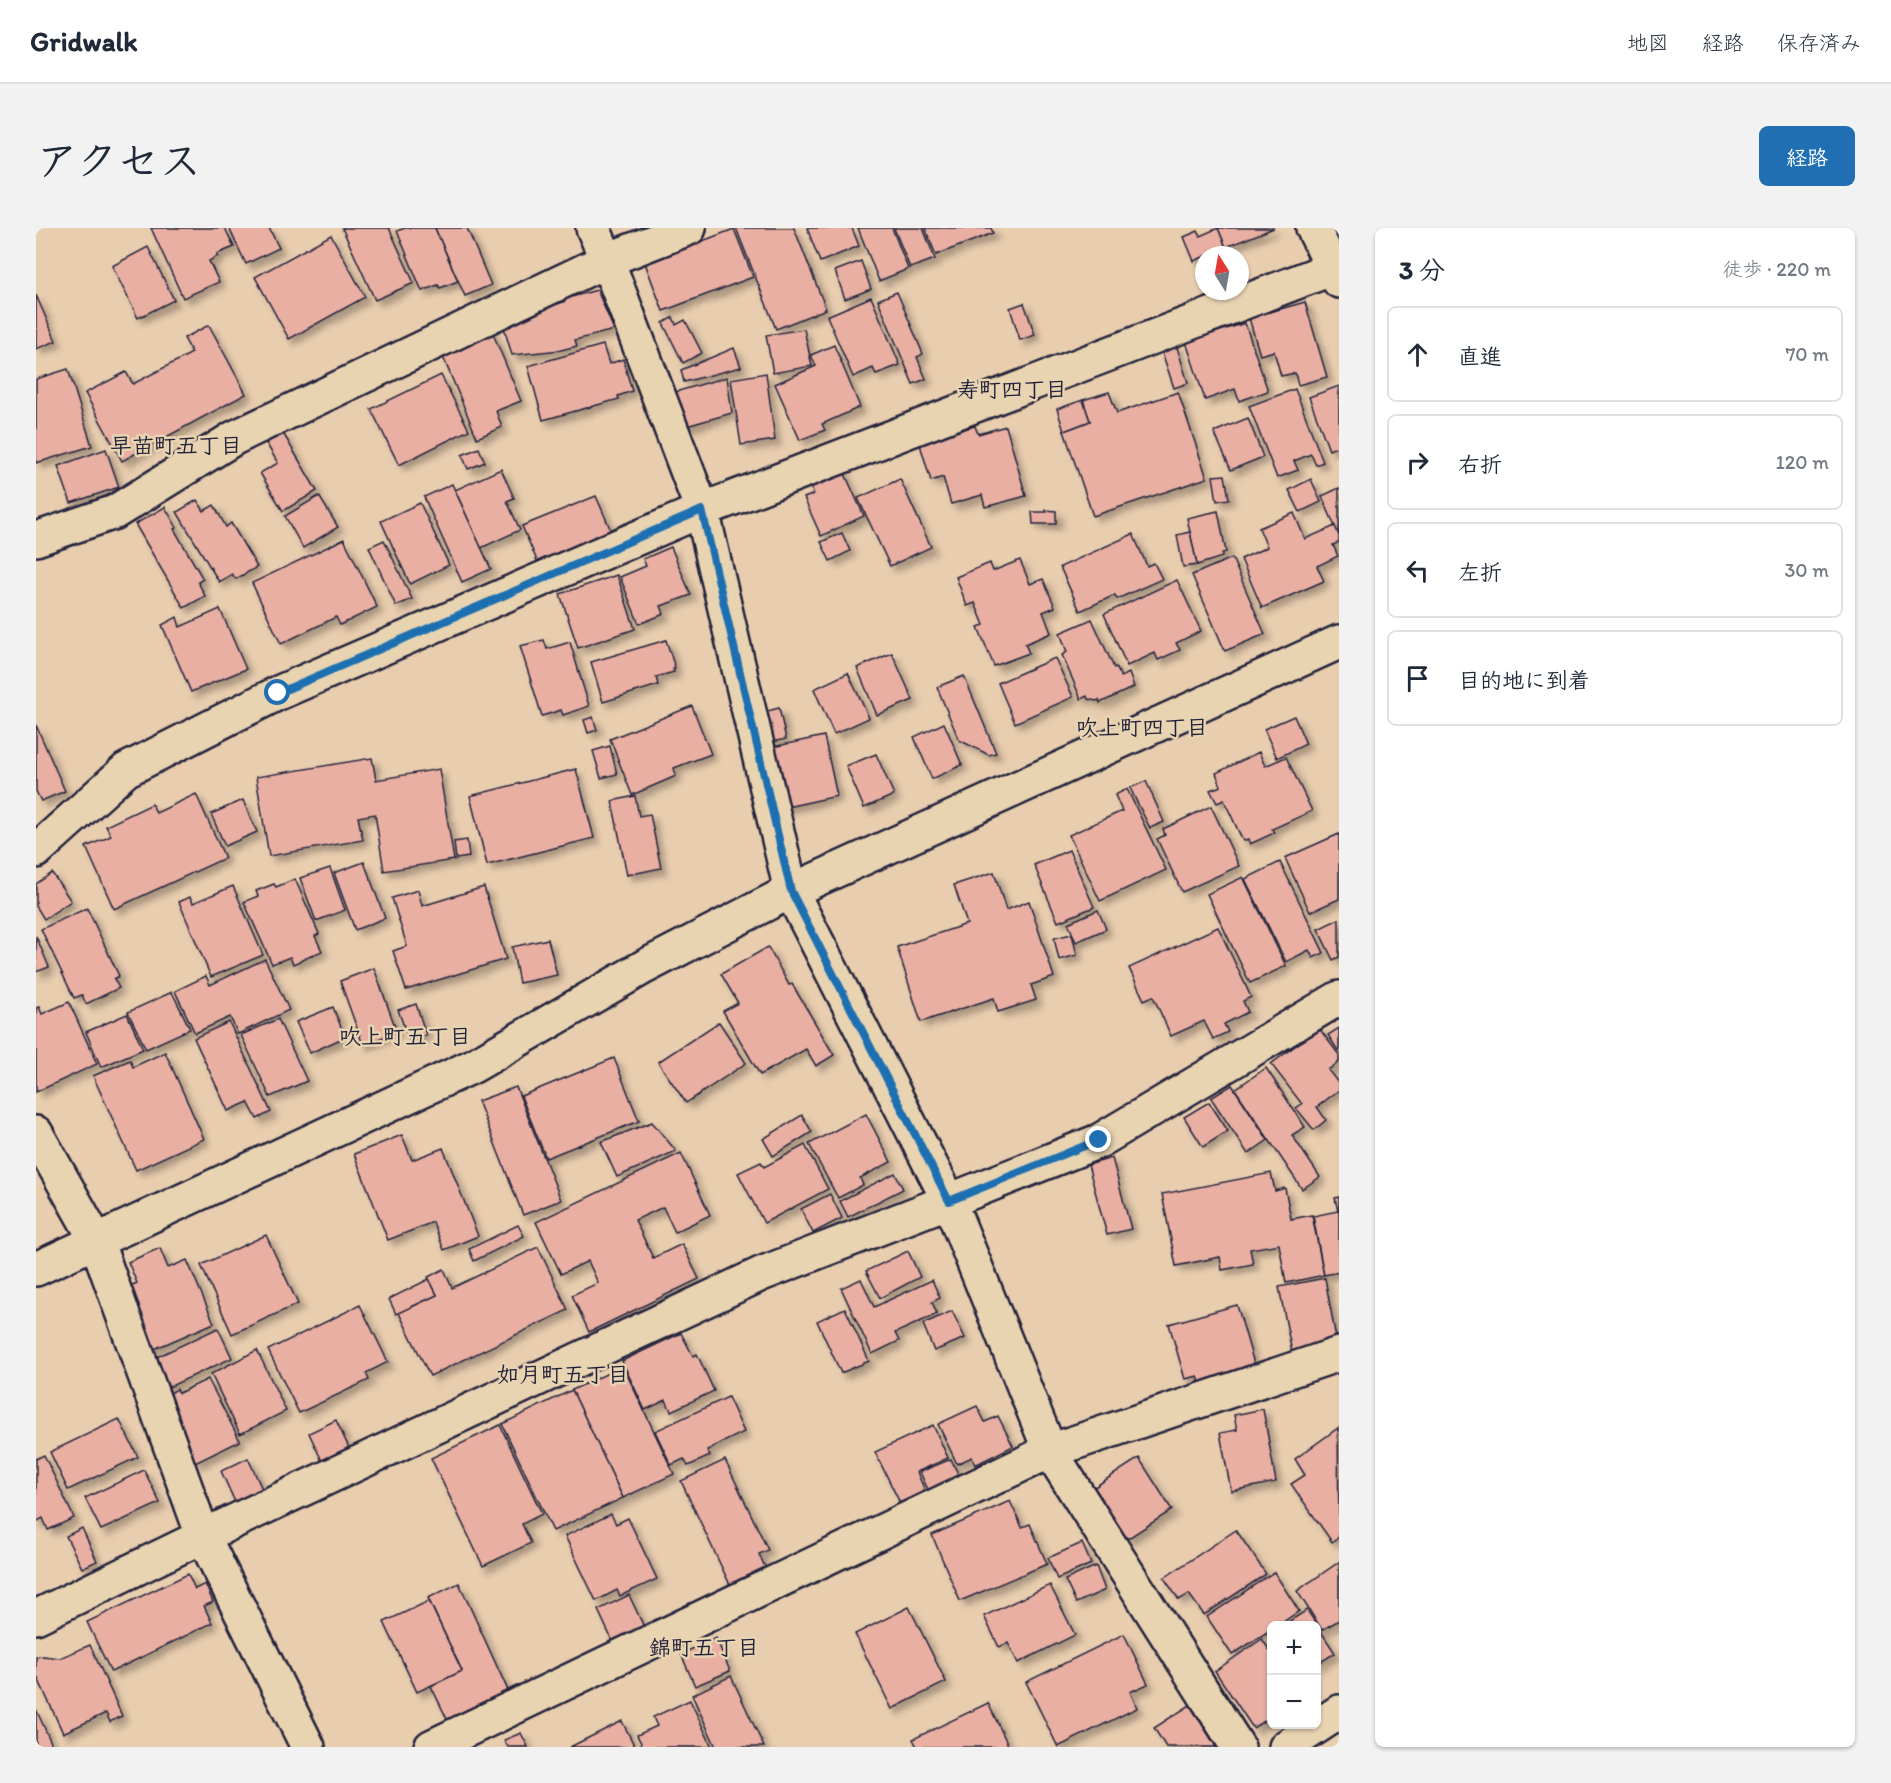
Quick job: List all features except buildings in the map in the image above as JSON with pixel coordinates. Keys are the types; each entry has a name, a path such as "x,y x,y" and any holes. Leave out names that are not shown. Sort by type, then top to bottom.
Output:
{"street":[{"path":"592,228 607,260 702,510 791,891 949,1201 1050,1451 1238,1747"},
{"path":"36,539 115,512 234,438 607,260 688,228"},
{"path":"36,851 126,770 278,693 702,510 1336,274 1313,228"},
{"path":"36,1269 473,1066 644,967 791,891 1339,642"},
{"path":"36,1617 203,1536 761,1274 1099,1140 1339,998"},
{"path":"36,1133 96,1240 203,1536 308,1747"},
{"path":"431,1747 1050,1451 1339,1354"},
{"path":"1286,1747 1339,1712"}],"district":[{"name":"寿町四丁目","path":"1012,389"},
{"name":"早苗町五丁目","path":"176,445"},
{"name":"吹上町四丁目","path":"1142,727"},
{"name":"吹上町五丁目","path":"405,1036"},
{"name":"如月町五丁目","path":"563,1374"},
{"name":"錦町五丁目","path":"704,1647"}],"route":[{"path":"278,693 702,510 791,891 949,1201 1099,1140"}]}
